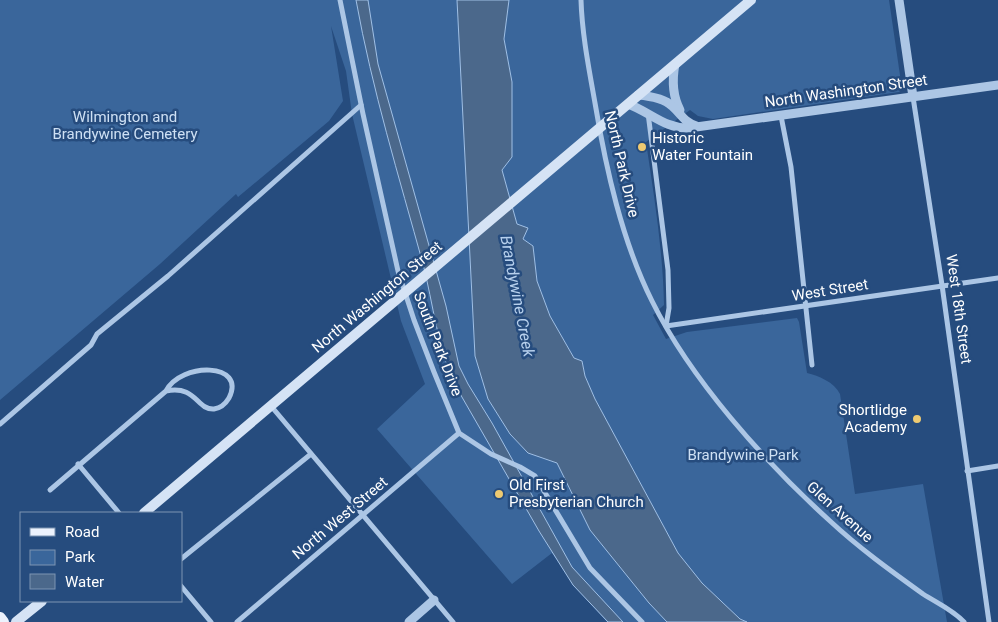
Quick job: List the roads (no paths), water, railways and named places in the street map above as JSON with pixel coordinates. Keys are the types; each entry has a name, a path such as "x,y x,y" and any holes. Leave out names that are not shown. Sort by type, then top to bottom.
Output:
{"main road":[{"name":"North Washington Street","path":"145,512 751,0"},
{"path":"16,622 41,602"},
{"path":"0,618 4,622"}],"street":[{"name":"South Park Drive","path":"340,0 398,271 414,320 460,433"},
{"name":"North Park Drive","path":"581,0 589,69 603,152 610,180 641,276 666,326"},
{"name":"West 18th Street","path":"898,0 942,285 989,622"},
{"path":"675,64 674,96 676,104 686,121"},
{"name":"North Washington Street","path":"628,104 648,113 662,123 680,128 781,116 998,85"},
{"path":"638,95 648,96 669,104 686,121 699,127"},
{"path":"0,424 91,345 97,334 168,276 361,105"},
{"path":"648,113 668,270 669,308 666,326"},
{"path":"781,116 791,167 812,365"},
{"name":"West Street","path":"666,326 998,278"},
{"name":"Glen Avenue","path":"666,326 721,406 792,484 831,522 877,561 929,598 960,616 964,622"},
{"path":"50,490 180,377 198,370 218,371 228,378 231,388 226,402 214,409 202,405 183,390 166,391"},
{"path":"271,406 453,622"},
{"path":"460,433 491,454 535,476 542,484 590,568 642,622"},
{"name":"North West Street","path":"237,622 460,433"},
{"path":"182,558 312,454"},
{"path":"78,464 118,512"},
{"path":"968,471 998,466"},
{"path":"182,587 211,622"},
{"path":"409,622 434,600"}],"water":[{"path":"356,0 368,0 378,64 446,306 459,366 572,567 623,622 608,622 573,585 539,531 455,385 440,342 423,264 378,100"},
{"name":"Brandywine Creek","path":"457,0 509,0 504,39 512,82 512,157 502,170 517,224 528,228 523,239 533,246 537,281 550,316 574,358 582,361 585,376 595,399 678,553 702,583 740,619 747,622 667,622 649,603 590,530 557,463 528,453 510,434 488,399 475,356"}],"place":[{"name":"Historic Water Fountain","path":"642,147"},
{"name":"Shortlidge Academy","path":"917,419"},
{"name":"Old First Presbyterian Church","path":"499,494"}],"park label":[{"name":"Wilmington and Brandywine Cemetery","path":"125,126"},
{"name":"Brandywine Park","path":"743,455"}]}
